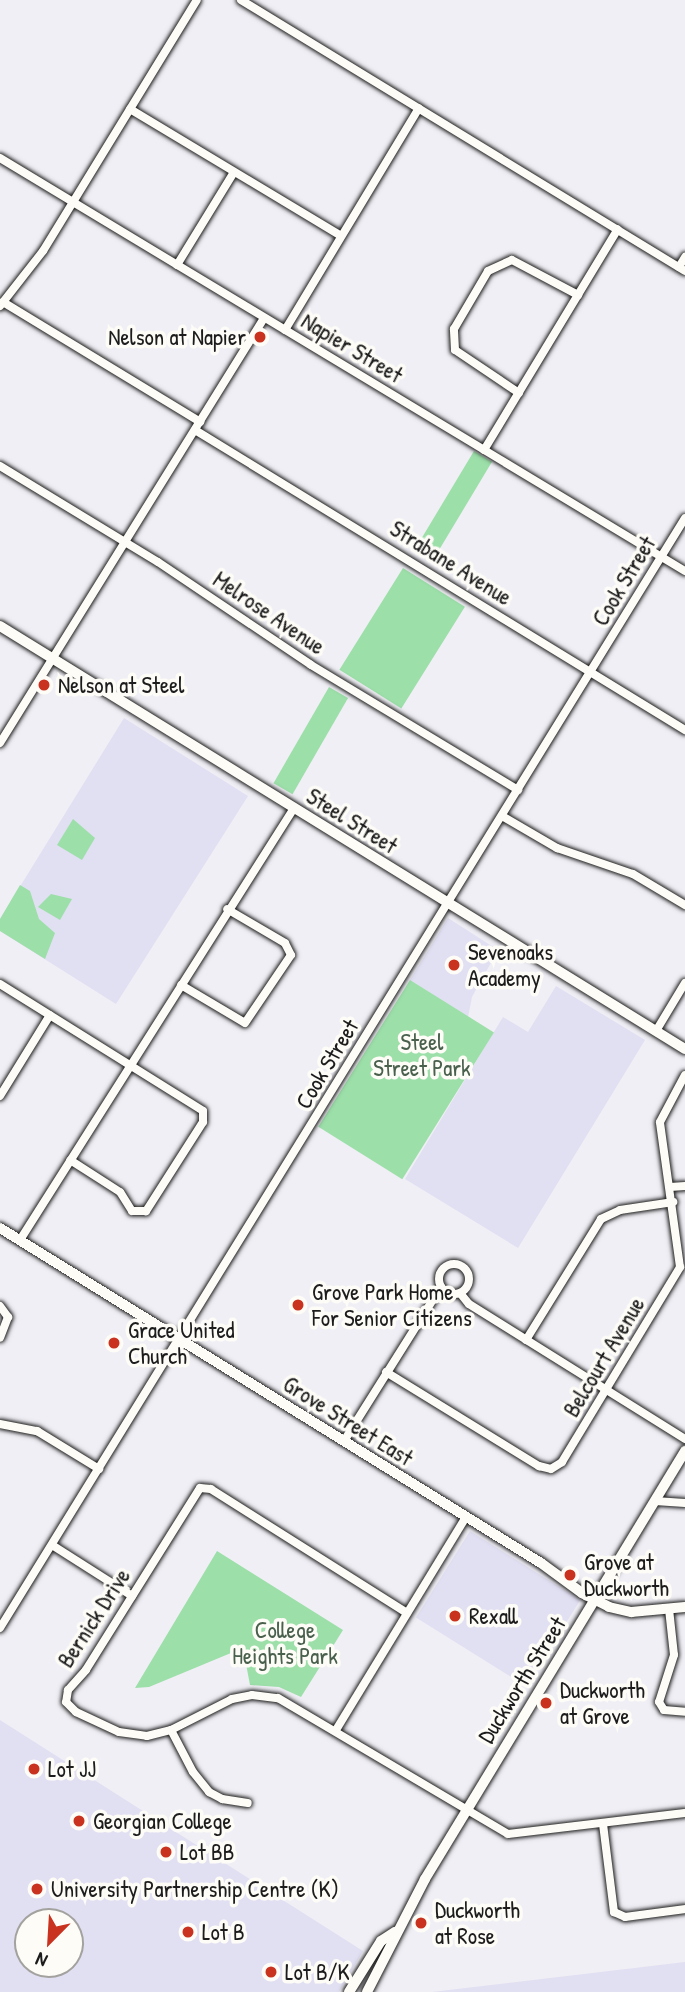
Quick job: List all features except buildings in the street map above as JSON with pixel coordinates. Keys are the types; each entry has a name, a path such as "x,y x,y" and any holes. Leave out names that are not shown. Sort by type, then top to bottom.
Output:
{"main road":[{"name":"Duckworth Street","path":"367,1992 393,1948 395,1932 685,1451"},
{"name":"Duckworth Street","path":"354,1991 381,1941 395,1932"}],"street":[{"path":"2,304 73,202 197,0"},
{"path":"241,0 682,269 685,257"},
{"path":"285,330 419,108"},
{"path":"130,109 341,236"},
{"name":"Napier Street","path":"0,158 685,571"},
{"path":"177,265 234,172"},
{"path":"484,450 618,229"},
{"path":"519,393 455,350 454,329 488,271 512,260 578,295"},
{"name":"Strabane Avenue","path":"2,304 685,730"},
{"path":"0,742 264,318"},
{"name":"Melrose Avenue","path":"0,466 126,542 311,665 518,790"},
{"name":"Cook Street","path":"0,1628 685,518"},
{"name":"Steel Street","path":"0,626 685,1049"},
{"path":"20,1240 227,909 294,808"},
{"path":"502,816 557,848 633,874 685,905"},
{"path":"181,985 245,1023 291,955 285,943 227,909"},
{"path":"0,984 199,1107 204,1116 154,1201 140,1213 132,1211 115,1188 70,1160"},
{"path":"656,1031 685,984"},
{"path":"0,1096 50,1015"},
{"name":"Belcourt Avenue","path":"386,1372 551,1469 562,1462 680,1267 660,1122 685,1074"},
{"path":"670,1187 685,1185"},
{"path":"526,1340 601,1219 620,1210 673,1202"},
{"path":"675,1217 685,1215"},
{"name":"Grove Street East","path":"0,1228 596,1600 631,1612 685,1607"},
{"path":"458,1265 468,1275 467,1286 460,1293 447,1293 441,1287 438,1277 443,1268 458,1265"},
{"path":"344,1441 441,1287"},
{"path":"460,1293 469,1304 685,1439"},
{"path":"0,1306 8,1317 0,1338"},
{"path":"0,1424 37,1431 99,1469"},
{"name":"Bernick Drive","path":"407,1613 206,1487 196,1492 86,1670 68,1690 66,1702 76,1712 131,1736 171,1730 222,1702 252,1695 288,1702 508,1834 685,1813"},
{"path":"655,1501 685,1503"},
{"path":"336,1730 466,1517"},
{"path":"51,1545 132,1595"},
{"path":"669,1609 674,1655 659,1702 664,1710 685,1712"},
{"path":"171,1730 192,1772 209,1792 222,1799 248,1803"},
{"path":"603,1824 614,1912 625,1917 685,1909"}],"shaded area":[{"path":"124,718 248,796 116,1004 0,931 0,919"},
{"name":"Sevenoaks Academy","path":"448,918 498,950 472,997 468,1017 410,980"},
{"path":"556,986 645,1040 518,1248 405,1179 503,1017 528,1032"},
{"path":"470,1531 580,1600 526,1686 416,1618"},
{"name":"Georgian College","path":"0,1720 363,1951 339,1992 0,1992"},
{"path":"685,1962 685,1992 432,1992"}],"green space":[{"path":"474,451 492,462 432,561 414,550"},
{"path":"403,568 465,607 401,708 339,670"},
{"path":"329,687 348,698 293,794 274,783"},
{"path":"73,819 95,838 82,860 57,845"},
{"path":"20,885 30,891 39,919 55,933 45,959 0,931 0,919"},
{"path":"51,894 72,899 60,920 38,907"},
{"name":"Steel Street Park","path":"410,980 494,1032 402,1179 318,1127"},
{"name":"College Heights Park","path":"217,1551 343,1630 301,1697 279,1687 250,1685 243,1648 149,1687 135,1688"}],"place":[{"name":"Nelson at Napier","path":"260,337"},
{"name":"Nelson at Steel","path":"44,685"},
{"name":"Sevenoaks Academy","path":"454,965"},
{"name":"Grove Park Home For Senior Citizens","path":"298,1305"},
{"name":"Grace United Church","path":"114,1343"},
{"name":"Grove at Duckworth","path":"570,1575"},
{"name":"Rexall","path":"455,1616"},
{"name":"Duckworth at Grove","path":"546,1703"},
{"name":"Lot JJ","path":"34,1769"},
{"name":"Georgian College","path":"79,1821"},
{"name":"Lot BB","path":"166,1852"},
{"name":"University Partnership Centre (K)","path":"37,1889"},
{"name":"Duckworth at Rose","path":"421,1923"},
{"name":"Lot B","path":"188,1932"},
{"name":"Lot B/K","path":"271,1972"}]}
